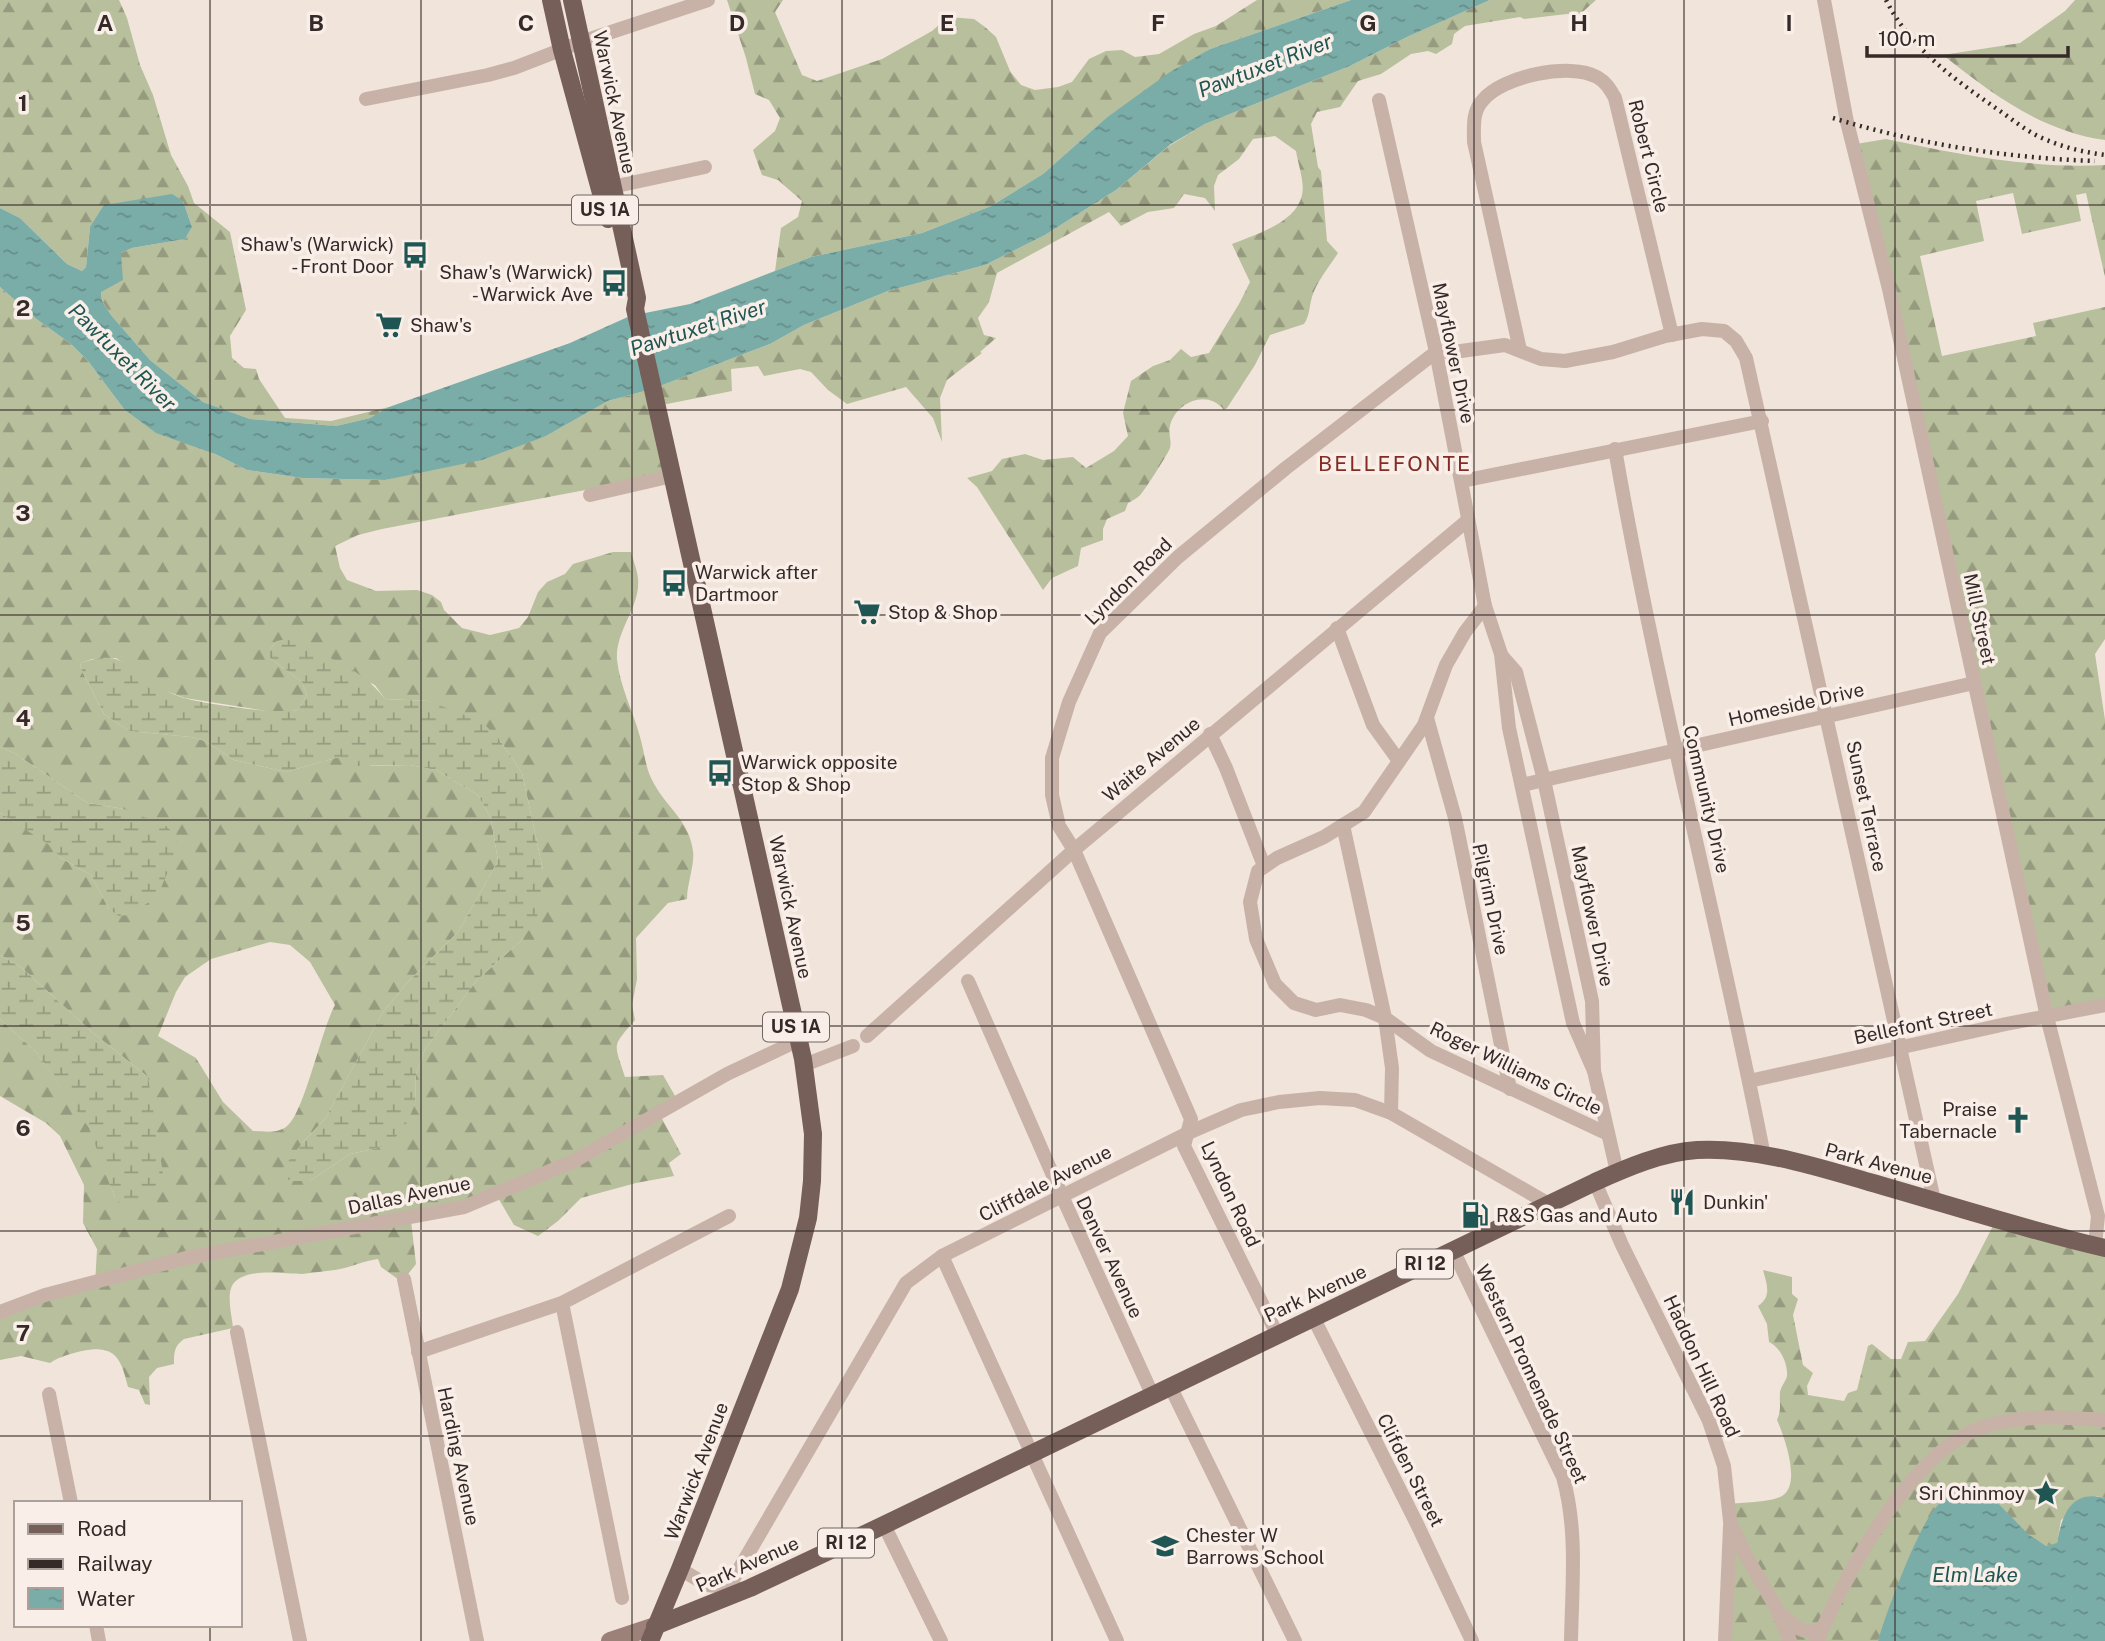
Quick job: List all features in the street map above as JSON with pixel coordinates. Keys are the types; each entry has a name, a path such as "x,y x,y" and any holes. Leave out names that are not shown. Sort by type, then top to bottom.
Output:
{"main road":[{"name":"Warwick Avenue","path":"551,0 628,301 635,311"},
{"name":"Warwick Avenue","path":"572,0 636,298 635,311 655,404 799,1040 811,1109 813,1146 811,1193 803,1243 786,1301 652,1634"},
{"name":"Park Avenue","path":"610,1641 652,1634 1595,1182 1662,1157 1694,1150 1731,1151 1764,1156 1834,1172 2100,1246"}],"street":[{"path":"366,99 488,75 708,0"},
{"name":"Mill Street","path":"1825,0 1845,115 1889,289 2047,1017 2098,1216 2100,1246"},
{"name":"Robert Circle","path":"1520,351 1474,142 1474,116 1483,99 1514,79 1556,72 1594,75 1606,84 1615,98 1672,335"},
{"name":"Mayflower Drive","path":"1379,100 1436,352 1485,606 1501,654 1509,728 1573,1023 1594,1071"},
{"path":"612,187 705,167"},
{"path":"1436,352 1505,345 1541,359 1565,361 1613,352 1702,329 1724,331 1736,341 1746,358 1762,421 1462,481"},
{"name":"Lyndon Road","path":"1277,1334 1184,1146 1191,1119 1074,850 1059,826 1052,795 1052,758 1069,702 1100,633 1187,549 1436,352"},
{"name":"Sunset Terrace","path":"1762,421 1934,1200"},
{"name":"Community Drive","path":"1615,449 1634,563 1717,927 1764,1156"},
{"path":"590,495 672,476"},
{"name":"Waite Avenue","path":"867,1036 1074,850 1468,520"},
{"path":"1210,734 1264,866 1324,837 1364,812 1427,718 1446,665 1465,632 1485,606"},
{"path":"1337,628 1373,725 1399,761"},
{"name":"Mayflower Drive","path":"1501,654 1516,672 1544,780 1592,1001 1594,1071 1617,1172"},
{"name":"Homeside Drive","path":"1522,785 1974,683"},
{"name":"Pilgrim Drive","path":"1427,718 1455,818 1510,1089"},
{"path":"1343,825 1385,1018 1392,1068 1391,1113"},
{"name":"Roger Williams Circle","path":"1264,866 1258,872 1250,902 1256,939 1275,984 1294,1003 1316,1010 1340,1005 1367,1010 1385,1018 1431,1051 1608,1134"},
{"name":"Denver Avenue","path":"968,981 1152,1394"},
{"name":"Bellefont Street","path":"1749,1081 2105,1005"},
{"name":"Dallas Avenue","path":"0,1312 45,1295 186,1258 464,1206 576,1160 727,1074 799,1040"},
{"path":"804,1065 853,1046"},
{"name":"Cliffdale Avenue","path":"728,1588 901,1290 942,1256 1188,1133 1241,1110 1279,1102 1320,1098 1355,1100 1391,1113 1549,1204"},
{"name":"Haddon Hill Road","path":"1595,1182 1622,1245 1714,1433 1727,1481 1730,1521 1746,1556 1776,1606 1790,1641"},
{"path":"418,1352 562,1303 729,1216"},
{"name":"Western Promenade Street","path":"1453,1250 1563,1477 1570,1504 1573,1534 1571,1641"},
{"path":"942,1256 1118,1641"},
{"name":"Harding Avenue","path":"404,1279 477,1641"},
{"path":"562,1303 622,1598"},
{"name":"Clifden Street","path":"1313,1317 1472,1641"},
{"path":"237,1332 300,1641"},
{"path":"1170,1386 1295,1641"},
{"path":"50,1394 71,1501"},
{"path":"1817,1641 1855,1568 1887,1516 1916,1475 1940,1450 1968,1433 2014,1419 2058,1417 2105,1420"},
{"path":"1725,1641 1730,1521"},
{"path":"884,1525 941,1641"},
{"path":"680,1569 707,1585 750,1588"},
{"name":"Haddon Hill Road","path":"1776,1606 1801,1630 1811,1632 1824,1626"}],"green space":[{"path":"0,0 119,0 171,155 194,203 230,232 246,310 230,336 232,358 244,368 256,369 259,379 285,418 331,421 389,407 388,409 370,418 336,426 250,419 203,402 150,360 111,315 102,301 101,292 121,253 132,248 185,239 192,227 183,201 90,227 86,267 82,271 67,264 20,218 0,208"},
{"path":"727,0 783,0 775,12 802,75 817,81 882,59 932,31 948,17 974,19 985,27 996,37 1010,71 1021,85 1035,90 1072,82 1089,59 1106,51 1122,50 1135,57 1159,54 1194,34 1216,26 1257,0 1351,0 1210,49 1106,118 1043,174 991,206 922,233 811,257 775,271 781,228 798,217 802,201 778,180 762,175 753,150 775,131 780,118 769,100 755,94"},
{"path":"1490,0 1596,0 1577,17 1567,14 1524,19 1520,17 1465,26 1454,34 1452,44 1436,54 1428,51 1411,54 1381,74 1358,81 1340,107 1317,112 1311,124 1318,167 1321,171 1327,241 1338,253 1314,291 1306,321 1270,335 1255,365 1227,408 1224,410 1217,403 1201,399 1192,401 1178,411 1170,426 1170,448 1143,491 1128,503 1125,511 1107,519 1103,540 1081,548 1078,566 1052,578 1043,590 977,487 967,478 992,471 1002,459 1025,454 1043,460 1073,457 1086,468 1114,451 1128,436 1123,413 1131,381 1153,366 1170,360 1181,349 1191,357 1209,353 1250,282 1232,244 1284,220 1298,205 1302,195 1302,179 1296,151 1275,136 1253,139 1239,159 1218,175 1214,186 1215,211 1205,198 1184,194 1174,208 1148,212 1121,226 1109,212 997,273 989,302 978,318 984,335 996,338 980,352 982,353 947,380 940,398 942,442 933,418 906,387 847,404 828,390 811,372 800,369 764,376 758,366 731,369 732,391 657,406 669,474 382,529 358,535 335,546 340,568 347,580 376,591 417,590 432,595 462,628 490,635 519,628 528,617 538,592 547,582 565,574 573,564 613,552 631,552 638,589 617,649 619,670 649,773 656,788 687,830 693,856 687,899 668,903 636,938 637,979 632,1005 635,1020 618,1041 617,1051 625,1077 663,1075 678,1101 660,1115 681,1154 669,1163 674,1176 581,1198 538,1236 514,1225 497,1196 411,1221 416,1264 402,1282 381,1267 378,1259 340,1269 302,1274 247,1275 231,1288 233,1328 184,1339 178,1344 174,1364 157,1368 149,1377 150,1405 145,1404 139,1390 128,1387 119,1361 109,1352 93,1349 82,1351 50,1363 21,1356 0,1360 0,1313 95,1285 97,1249 83,1223 84,1185 60,1136 46,1123 0,1096 0,1019 37,1053 90,1128 115,1198 148,1077 92,1032 22,968 0,955 0,813 49,844 61,858 91,875 109,909 124,809 88,803 14,753 0,747 0,287 35,318 71,344 88,361 124,409 247,470 302,478 385,480 546,436 608,401 652,389 770,344 804,325 888,291 985,265 1045,235 1116,190 1169,146 1205,124 1350,66","holes":["277,641 375,685 385,699 429,701 499,739 522,773 543,870 523,939 477,980 425,1049 416,1074 415,1104 383,1147 350,1154 310,1181 302,1143 325,1119 383,1012 407,983 458,932 498,861 491,819 478,795 436,770 410,765 372,766 339,757 286,772 234,760 205,741 191,737 129,731 104,714 80,667 81,663 92,659 116,658 161,689 185,698 280,713 298,710 307,695 302,682 270,658 270,649","270,942 290,945 310,962 335,1005 306,1090 293,1119 286,1127 270,1132 253,1131 223,1102 196,1058 158,1036 185,977 211,959"]},
{"path":"2075,0 2105,0 2105,140 2060,128 2018,109 1943,55 2020,43 2065,11"},
{"path":"1886,139 1967,155 2022,162 2105,165 2105,277 2086,193 2076,195 2081,221 2022,234 2013,193 1976,201 1984,241 1920,256 1942,356 2036,336 2033,323 2105,307 2105,639 2095,654 2105,720 2105,1003 2047,1017 1856,144"},
{"path":"286,639 352,670 385,699 429,701 482,722 499,739 522,773 543,870 542,901 536,919 523,939 477,980 425,1049 416,1074 415,1104 408,1121 392,1142 383,1147 350,1154 310,1181 283,1178 284,1167 325,1119 383,1012 407,983 458,932 498,861 491,819 478,795 436,770 410,765 350,766 339,757 286,772 234,760 205,741 191,737 129,731 104,714 80,667 81,663 90,660 114,659 184,698 241,708 298,710 307,695 302,682 270,658 270,649 277,641"},
{"path":"0,747 14,753 88,803 124,809 166,826 177,837 176,852 161,888 151,901 128,915 119,916 109,909 91,875 61,858 48,844 0,813"},
{"path":"0,955 22,968 92,1032 148,1077 163,1174 153,1193 124,1206 115,1198 89,1128 37,1053 0,1019"},
{"path":"1996,1220 2105,1249 2105,1498 2096,1496 2061,1520 2057,1544 2045,1546 2028,1534 1878,1641 1723,1641 1728,1504 1763,1501 1782,1496 1791,1481 1790,1460 1777,1420 1780,1392 1787,1371 1780,1352 1769,1342 1767,1324 1758,1306 1767,1294 1763,1270 1792,1277 1792,1294 1798,1299 1793,1315 1803,1365 1813,1373 1807,1386 1808,1395 1844,1401 1848,1393 1857,1390 1868,1346 1872,1344 1891,1359 1901,1359 1908,1342 1925,1341 1958,1294"}],"water":[{"name":"Pawtuxet River","path":"1351,0 1490,0 1350,66 1205,124 1171,144 1116,190 1045,235 985,265 888,291 804,325 770,344 652,389 608,401 546,436 482,460 385,480 302,478 247,470 215,454 156,433 124,409 88,361 71,344 35,318 0,287 0,208 20,218 67,264 82,271 86,267 90,227 104,205 172,194 183,201 192,227 185,239 132,248 121,253 123,280 101,292 102,301 111,315 150,360 203,402 250,419 336,426 370,418 389,407 570,343 630,316 690,304 811,257 922,233 991,206 1043,174 1106,118 1170,72 1210,49"},
{"name":"Elm Lake","path":"1969,1486 1984,1489 2028,1534 2046,1546 2057,1543 2065,1515 2076,1501 2083,1497 2105,1498 2105,1641 1878,1641 1903,1570 1929,1516 1944,1500"}],"railway":[{"path":"1886,0 1920,48 1981,98 2042,138 2073,149 2105,155"},
{"path":"1833,118 1962,148 2028,157 2095,161"}],"place":[{"name":"Shaw's (Warwick) - Front Door","path":"415,255"},
{"name":"Shaw's (Warwick) - Warwick Ave","path":"614,283"},
{"name":"Shaw's","path":"389,325"},
{"name":"Warwick after Dartmoor","path":"674,583"},
{"name":"Stop & Shop","path":"867,612"},
{"name":"Warwick opposite Stop & Shop","path":"720,773"},
{"name":"Praise Tabernacle","path":"2018,1120"},
{"name":"Dunkin'","path":"1682,1202"},
{"name":"R&S Gas and Auto","path":"1475,1215"},
{"name":"Sri Chinmoy","path":"2046,1493"},
{"name":"Chester W Barrows School","path":"1165,1546"}],"district":[{"name":"BELLEFONTE","path":"1395,464"}]}
